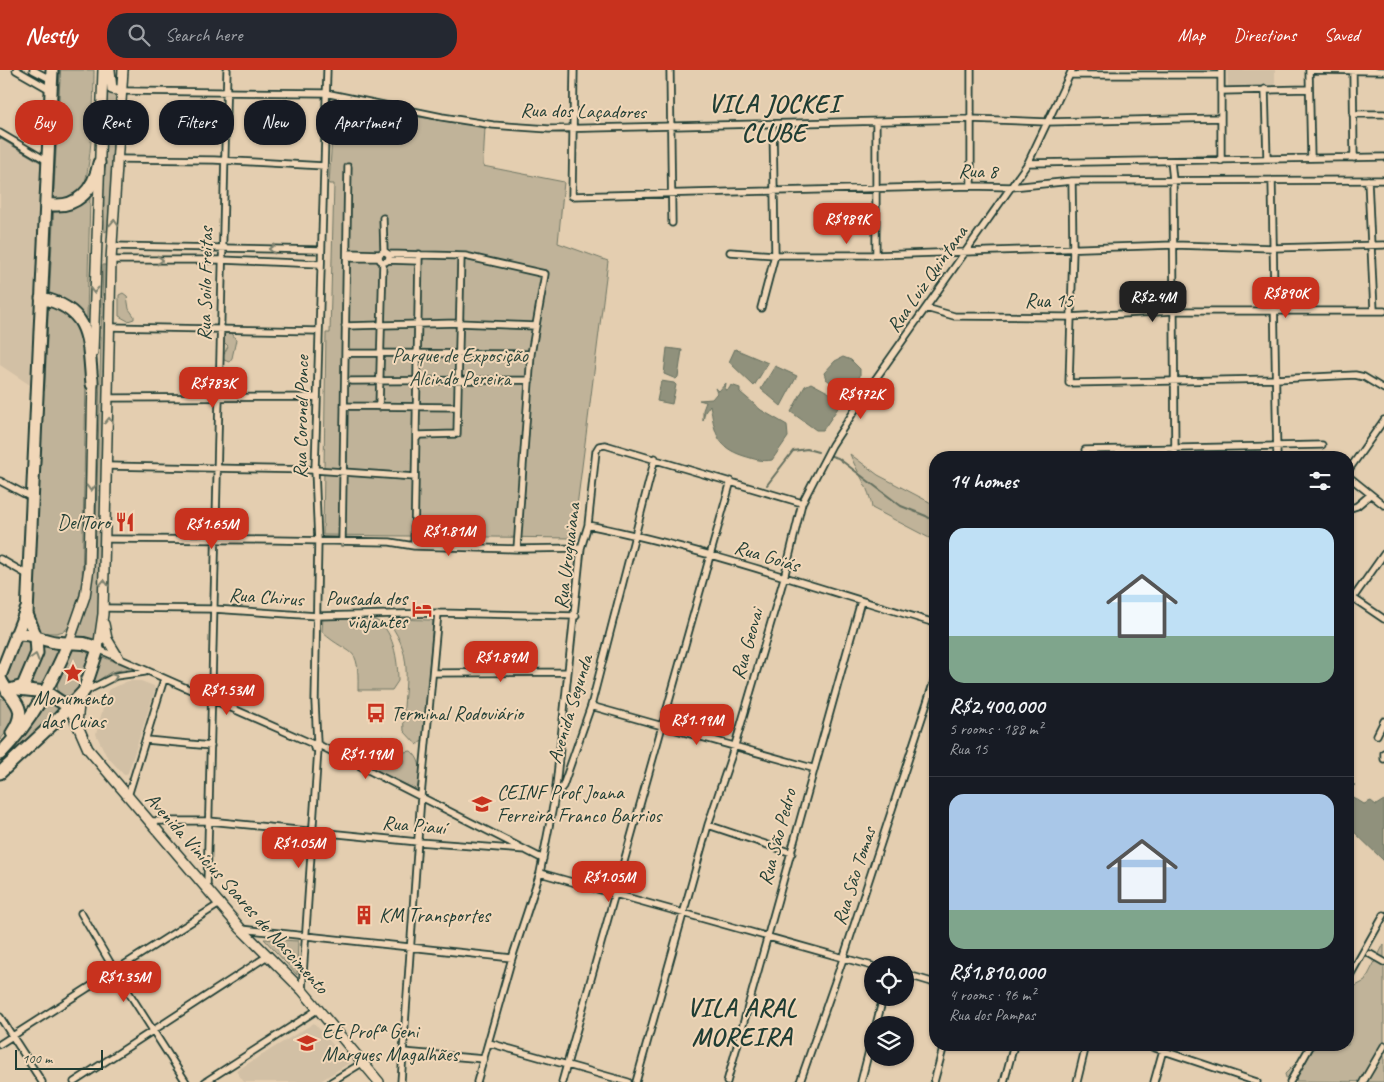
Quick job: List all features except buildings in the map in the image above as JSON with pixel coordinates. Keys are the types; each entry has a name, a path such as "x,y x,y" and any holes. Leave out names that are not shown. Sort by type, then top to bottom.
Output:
{"highway":[{"path":"8,691 24,686 37,653 36,637 29,622 28,606 52,80"},
{"path":"47,204 60,205 80,199 94,183 99,163"},
{"path":"41,298 64,305 81,320 88,342 92,384"},
{"path":"0,753 20,717 18,703 0,677 28,606"},
{"path":"0,753 31,719 58,700 82,694 98,649 80,642 56,642 36,637 15,635"},
{"path":"58,700 52,682 70,642"},
{"path":"8,691 58,700"},
{"path":"0,773 58,700"}],"main road":[{"path":"70,642 85,596 89,568 92,384 103,70"},
{"path":"110,70 112,88 122,91"},
{"path":"98,649 103,611 106,539 112,246 123,70"},
{"path":"96,242 103,257 112,260"},
{"path":"103,611 107,639 118,657"},
{"path":"77,723 82,694"},
{"name":"Avenida Vinícius Soares de Nascimento","path":"58,700 77,723 88,749 241,929 270,955 302,990 379,1082"}],"street":[{"path":"16,70 52,80"},
{"path":"33,70 52,80"},
{"name":"Rua Soilo Freitas","path":"207,888 227,70"},
{"name":"Rua Coronel Ponce","path":"302,990 317,745 318,542 315,470 320,250 327,70"},
{"path":"573,129 574,70"},
{"path":"670,70 672,223"},
{"path":"971,70 971,186"},
{"path":"1311,158 1309,70 1384,71"},
{"path":"1353,71 1354,158"},
{"path":"1071,73 1221,72 1221,161"},
{"name":"Rua Luiz Quintana","path":"802,503 832,445 1028,162 1071,73"},
{"path":"1265,89 1266,160"},
{"path":"1222,90 1308,90"},
{"name":"Rua dos Laçadores","path":"122,91 325,93 493,125 573,129 876,123 970,119 1047,122 1221,118"},
{"path":"1353,114 1384,114"},
{"path":"876,123 876,255"},
{"path":"761,308 775,255 773,125"},
{"name":"Rua 8","path":"573,129 572,196 971,186 1012,187 1072,181 1384,180"},
{"path":"0,133 48,162"},
{"path":"1028,162 1221,161 1384,157"},
{"path":"118,159 224,161 324,166"},
{"path":"1171,161 1174,180 1175,448"},
{"path":"342,542 348,167"},
{"path":"1368,180 1374,311"},
{"path":"1072,181 1073,250 1069,317 1069,383 1175,382 1356,375 1364,377 1384,389"},
{"path":"1272,181 1276,451"},
{"path":"379,407 383,218"},
{"path":"730,252 775,255 876,255 1073,250 1174,245 1273,248 1384,246"},
{"path":"112,246 320,250"},
{"path":"383,257 419,254 461,256 545,274 531,354 517,549"},
{"path":"414,546 419,254"},
{"path":"347,256 383,257 418,261"},
{"path":"416,439 419,434 457,434 461,256"},
{"path":"112,260 222,260 320,264"},
{"name":"Rua 15","path":"926,308 954,316 1069,317 1173,311 1384,312"},
{"path":"345,326 458,323 536,326"},
{"path":"110,328 220,328 319,331"},
{"path":"346,352 381,354 458,352 531,354"},
{"path":"351,381 530,380"},
{"path":"109,398 219,399 317,397"},
{"path":"344,406 458,407"},
{"path":"1354,462 1384,420"},
{"name":"Rua Uruguaiana","path":"555,796 582,548 588,525 596,451 599,446 605,445 655,458"},
{"path":"1085,450 1322,445"},
{"path":"655,458 802,503"},
{"name":"Avenida Segunda","path":"477,1082 512,958 540,873 555,796 563,786 591,706 655,458"},
{"path":"107,466 315,470 415,477"},
{"path":"0,481 33,499"},
{"path":"562,1082 613,894 711,556 730,481"},
{"path":"1354,481 1384,505"},
{"path":"1354,507 1370,495"},
{"name":"Rua Geovai","path":"636,1082 708,825 735,745 784,578 802,503"},
{"name":"Rua Goiás","path":"588,525 634,535 711,556 929,621"},
{"path":"106,539 390,542 414,546 517,549 582,548"},
{"path":"1354,597 1384,554"},
{"path":"0,559 30,576"},
{"path":"1354,599 1384,620"},
{"name":"Rua São Pedro","path":"726,1082 766,936 792,853 812,768 861,601"},
{"name":"Rua Chirus","path":"103,611 214,609 317,616 438,612 576,616"},
{"path":"401,1082 421,796 434,673 438,612"},
{"path":"98,649 164,680 212,698 317,745 543,859"},
{"path":"82,694 116,676 147,672"},
{"path":"434,673 568,672"},
{"path":"128,796 164,680"},
{"name":"Rua São Tomas","path":"800,1082 843,959 929,696"},
{"path":"591,706 812,768"},
{"path":"1377,735 1384,721"},
{"path":"146,740 211,746"},
{"path":"1384,753 1384,759"},
{"name":"Rua Piauí","path":"150,821 209,821 418,842 526,850"},
{"path":"708,825 792,853"},
{"path":"540,873 864,964"},
{"path":"0,1044 220,903"},
{"path":"81,913 115,971 186,1082"},
{"path":"1354,969 1384,915"},
{"path":"241,929 512,958"},
{"path":"1370,954 1384,962"},
{"path":"74,1082 270,955"},
{"path":"914,977 929,981"},
{"path":"205,1082 317,1010"},
{"path":"0,1017 42,1082"},
{"path":"489,1043 628,1082"},
{"path":"1363,1082 1384,1046"},
{"path":"934,1082 942,1051"},
{"path":"1004,1082 1012,1051"},
{"path":"1077,1082 1085,1051"},
{"path":"1154,1082 1165,1051"},
{"path":"1172,1051 1257,1082"},
{"path":"1290,1082 1307,1051"},
{"path":"403,1052 484,1059"},
{"path":"331,1082 362,1063"},
{"path":"862,1082 866,1066"}],"shaded area":[{"path":"1227,70 1275,70 1275,87 1228,88"},
{"path":"0,140 47,165 36,389 0,365"},
{"path":"667,348 682,350 678,377 676,379 664,374"},
{"path":"735,349 768,363 754,386 729,362"},
{"path":"843,357 851,360 860,369 860,376 852,392 846,393 826,379 824,373 835,361"},
{"path":"775,366 797,376 781,406 761,389"},
{"path":"661,381 676,385 672,404 657,401"},
{"path":"726,383 725,390 729,389 731,385 740,388 740,392 761,410 787,425 788,437 772,460 755,459 727,448 715,430 710,405 705,412 703,421 703,410 706,402 699,400 712,399 717,393 715,388 719,391"},
{"path":"811,383 841,399 840,405 823,430 816,430 791,412 805,386"},
{"path":"128,681 141,681 154,686 155,690 128,773 124,775 106,755 96,734 108,690"},
{"path":"1354,798 1364,804 1371,801 1376,805 1384,800 1384,861 1354,832"},
{"name":"EE Profª Geni Marques Magalhães","path":"314,1023 349,1063 319,1082 244,1082 236,1071"}],"green space":[{"path":"58,70 94,70 94,100 83,100 83,145 91,145 85,183 78,194 61,199 53,199 51,194 54,145 73,145 73,100 56,100"},
{"path":"107,85 108,90 116,95 116,100 106,100"},
{"name":"Parque de Exposição Alcindo Pereira","path":"418,117 485,127 483,166 564,182 558,243 608,261 573,538 323,535 326,333 330,333 334,184 329,184 331,145 418,145"},
{"path":"105,145 113,145 108,230 105,232 103,189"},
{"path":"90,198 87,318 77,309 48,293 46,290 51,213 78,206"},
{"path":"103,265 106,265 107,269 99,607 94,642 77,636 87,604 95,560"},
{"path":"123,293 127,296 129,309 134,316 134,319 128,321 119,316 119,295"},
{"path":"49,304 75,317 81,331 86,380 82,586 71,625 64,631 56,633 43,633 34,624 31,612 45,308"},
{"path":"232,333 236,340 232,358 229,362 224,360 223,356 228,346 221,336"},
{"path":"850,454 878,475 929,502 929,538 872,508 866,487"},
{"path":"363,617 373,619 386,629 396,655 397,665 398,681 392,690 358,690 355,658 352,653 322,632 323,618"},
{"path":"389,619 432,620 433,622 423,740 417,745 404,731 405,662 403,649 388,621"},
{"path":"27,640 31,642 34,649 23,680 14,684 11,683 5,675 19,642"},
{"path":"43,645 51,648 63,647 44,689 28,685"},
{"path":"74,648 86,649 90,658 79,690 74,696 60,696 57,682"},
{"path":"100,656 132,668 111,672 91,685"},
{"path":"0,698 12,703 16,711 12,725 0,740"},
{"path":"49,702 64,709 0,768 0,761"},
{"path":"373,737 383,737 383,753 403,764 404,752 411,751 415,755 420,768 417,788 415,789 374,769"},
{"path":"264,939 298,941 297,975"},
{"path":"1384,944 1384,1082 1287,1081 1285,1074 1295,1064 1302,1066 1312,1051 1354,1051 1354,987 1365,981"}],"waterway":[{"path":"53,196 60,70"},
{"path":"0,138 41,162"},
{"path":"49,291 53,213"},
{"path":"44,390 48,306"},
{"path":"767,485 793,451 807,449 818,452"},
{"path":"828,455 838,458 901,506 929,518"}],"place":[{"name":"Del'Toro","path":"125,522"},
{"name":"Pousada dos viajantes","path":"422,609"},
{"name":"Monumento das Cuias","path":"73,673"},
{"name":"Terminal Rodoviário","path":"376,713"},
{"name":"CEINF Prof Joana Ferreira Franco Barrios","path":"482,804"},
{"name":"KM Transportes","path":"364,915"},
{"name":"EE Profª Geni Marques Magalhães","path":"307,1043"}],"district":[{"name":"VILA JOCKEI CLUBE","path":"774,118"},
{"name":"VILA ARAL MOREIRA","path":"742,1022"}]}
